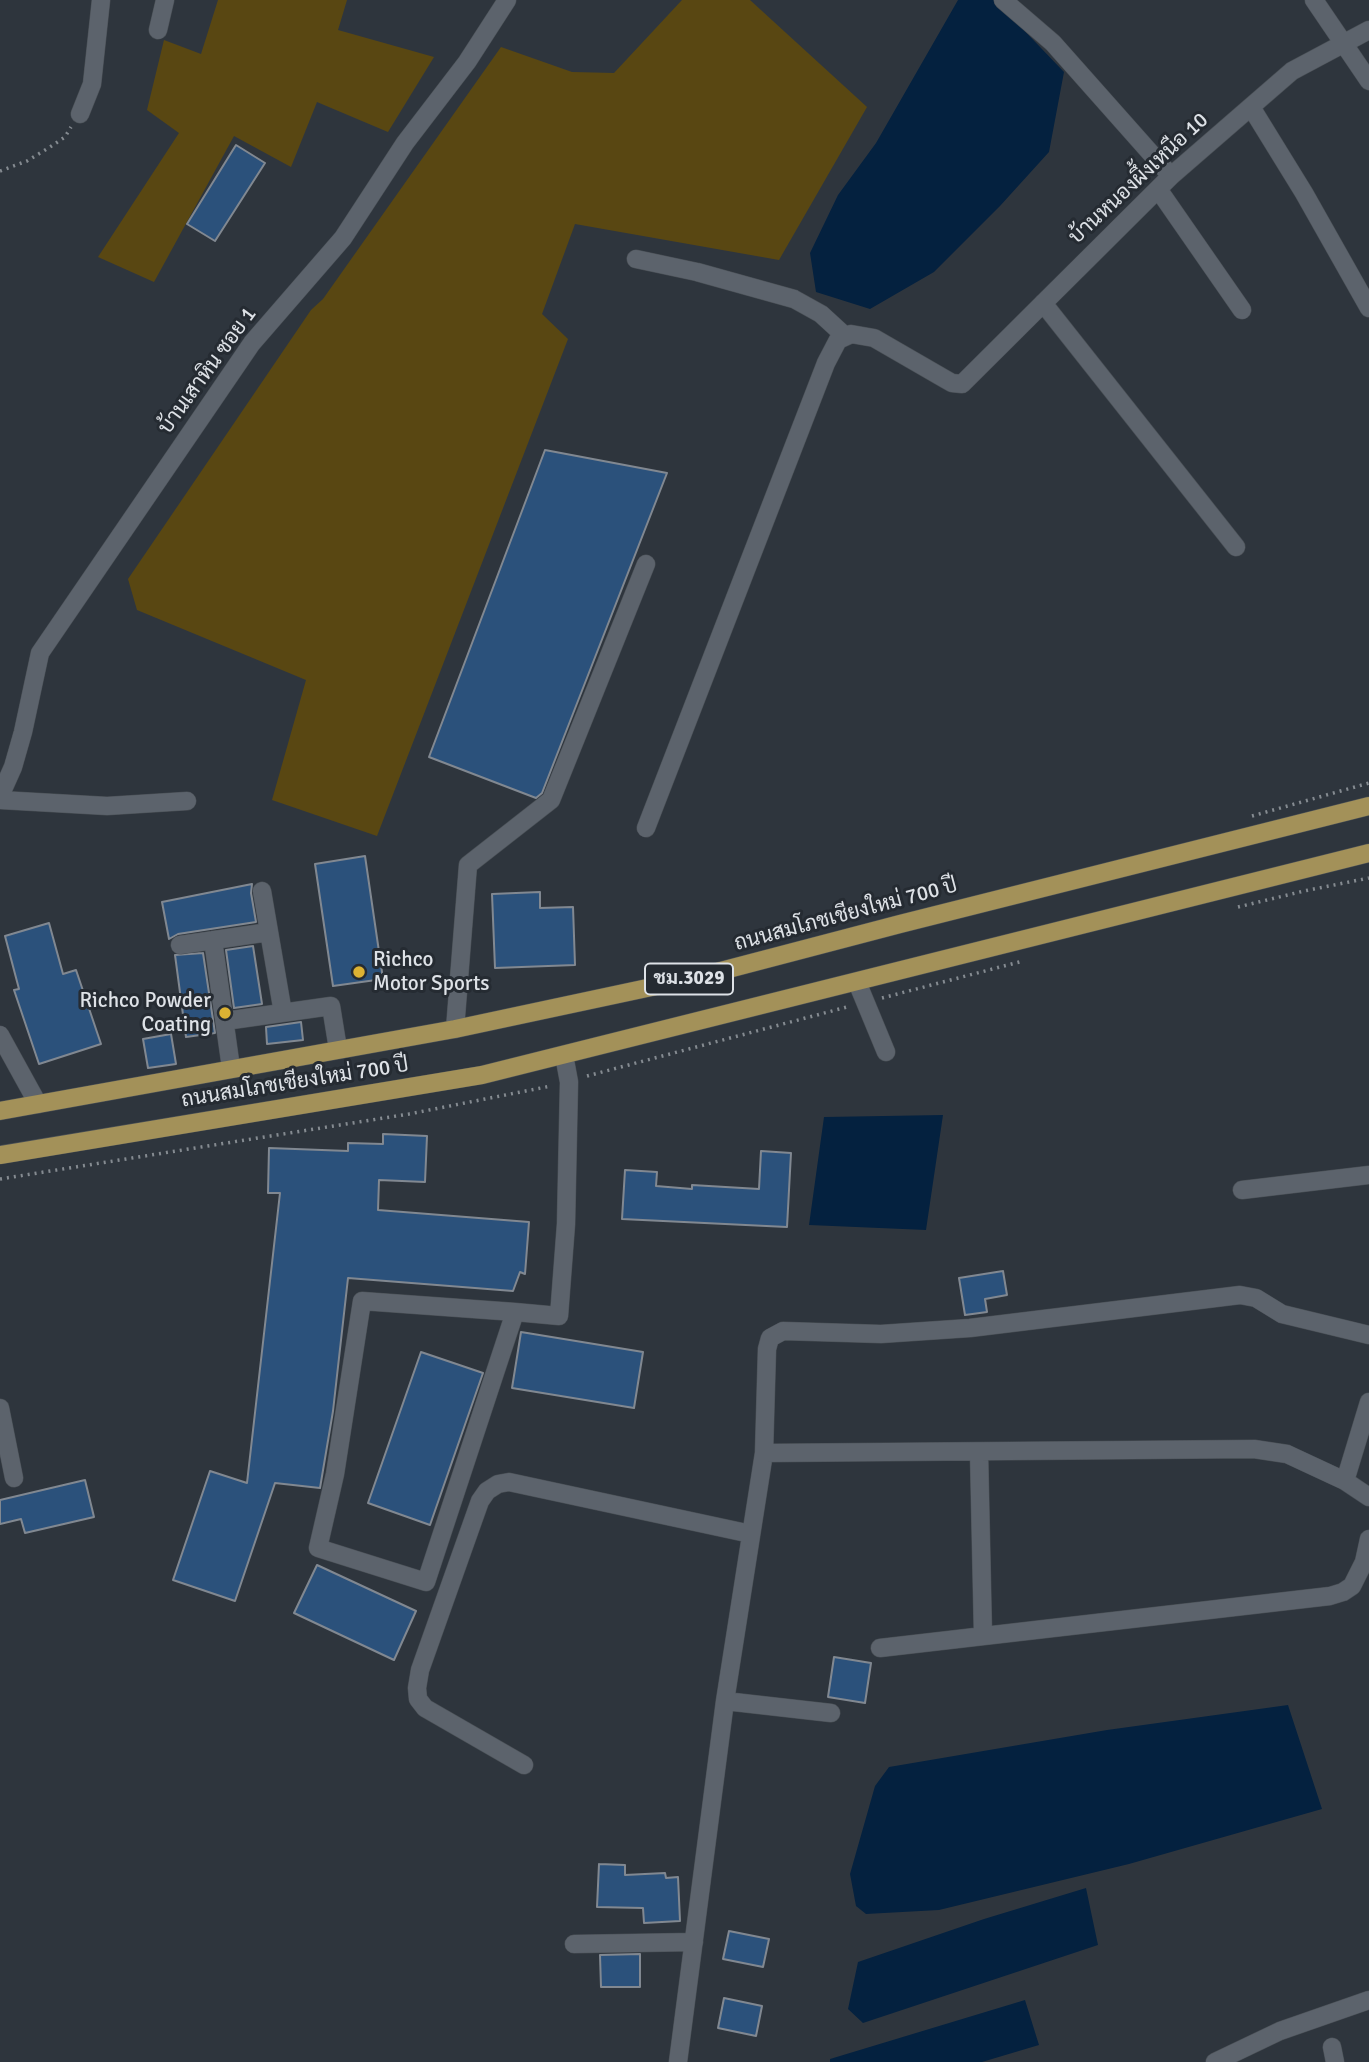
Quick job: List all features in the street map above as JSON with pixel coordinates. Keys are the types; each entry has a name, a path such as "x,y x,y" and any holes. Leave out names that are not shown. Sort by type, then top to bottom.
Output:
{"main road":[{"name":"ถนนสมโภชเชียงใหม่ 700 ปี","path":"0,1111 454,1029 694,978 1369,806"},
{"name":"ถนนสมโภชเชียงใหม่ 700 ปี","path":"0,1155 482,1075 1369,853"}],"street":[{"path":"80,114 92,84 101,0"},
{"path":"158,30 165,0"},
{"name":"บ้านเสาหิน ซอย 1","path":"0,798 23,732 40,653 252,343 343,238 405,143 467,62 507,0"},
{"path":"1003,0 1053,43 1171,176"},
{"path":"1314,0 1369,81"},
{"name":"บ้านหนองผึ้งเหนือ 10","path":"845,336 859,334 874,338 944,379 959,385 965,382 1171,176 1292,71 1369,30"},
{"path":"1251,107 1304,193 1369,308"},
{"path":"1158,189 1242,310"},
{"path":"636,259 697,272 794,299 821,314 845,336 838,340 826,363 646,828"},
{"path":"1043,303 1236,547"},
{"path":"454,1029 468,865 551,800 646,564"},
{"path":"0,798 107,806 187,801"},
{"path":"262,891 283,1013"},
{"path":"180,945 269,932"},
{"path":"213,940 231,1068"},
{"path":"857,982 886,1052"},
{"path":"225,1021 331,1006 338,1049"},
{"path":"0,1035 38,1104"},
{"path":"514,1312 426,1582 318,1548 335,1474 362,1301 514,1312 559,1316 566,1224 569,1082 564,1055"},
{"path":"1242,1190 1369,1175"},
{"path":"678,2062 725,1701 764,1453 767,1349 771,1338 783,1331 881,1334 970,1328 1240,1295 1256,1298 1282,1314 1369,1335"},
{"path":"1345,1481 1369,1402"},
{"path":"0,1408 14,1478"},
{"path":"764,1453 1254,1449 1287,1454 1345,1481 1369,1497"},
{"path":"979,1452 983,1636"},
{"path":"524,1765 425,1708 418,1699 420,1670 481,1501 487,1491 509,1482 751,1534"},
{"path":"880,1648 1329,1596 1352,1586 1364,1562 1369,1539"},
{"path":"725,1701 831,1713"},
{"path":"574,1944 694,1942"},
{"path":"1215,2062 1280,2031 1369,2000"}],"path":[{"path":"0,171 27,161 65,137 80,114"}],"shaded area":[{"path":"218,0 347,0 338,30 434,57 388,132 317,102 291,167 234,136 154,282 98,257 179,133 147,110 164,40 201,54"},
{"path":"682,0 750,0 867,107 779,260 575,224 542,314 568,339 377,836 272,800 306,680 137,610 128,579 311,310 323,299 501,47 572,72 614,73"}],"water":[{"path":"958,0 995,0 1064,72 1049,152 934,272 870,309 816,292 810,253 838,195 876,143"},
{"path":"943,1115 926,1230 809,1225 824,1117"},
{"path":"1288,1705 1322,1809 1129,1864 939,1910 866,1914 856,1906 850,1874 875,1786 889,1767 1107,1730"},
{"path":"1086,1888 1098,1945 863,2023 848,2009 858,1962"},
{"path":"1025,2000 1039,2045 982,2062 830,2062 830,2059"}],"building":[{"path":"236,145 265,163 215,241 187,224"},
{"path":"545,450 667,473 542,793 536,798 429,757"},
{"path":"365,856 383,979 333,986 315,864"},
{"path":"252,884 256,922 178,934 169,939 162,902"},
{"path":"540,892 540,908 573,907 575,965 495,968 492,894"},
{"path":"49,923 63,974 76,970 101,1044 39,1064 14,990 19,989 5,936"},
{"path":"253,946 262,1004 234,1008 226,950"},
{"path":"203,953 215,1033 186,1037 175,955"},
{"path":"301,1022 303,1040 267,1044 266,1027"},
{"path":"171,1034 176,1064 148,1068 143,1039"},
{"path":"383,1134 427,1136 425,1182 379,1180 378,1210 529,1222 525,1274 520,1272 513,1291 348,1278 333,1411 320,1488 275,1483 235,1601 173,1580 210,1471 247,1483 280,1193 268,1193 269,1148 348,1151 348,1143 383,1144"},
{"path":"761,1151 791,1153 787,1227 622,1219 625,1170 657,1172 656,1186 759,1189"},
{"path":"1003,1271 1007,1295 985,1299 987,1312 965,1315 959,1278"},
{"path":"521,1332 643,1352 634,1408 512,1388"},
{"path":"421,1352 483,1373 430,1525 368,1503"},
{"path":"85,1480 94,1517 25,1533 21,1519 0,1524 0,1500"},
{"path":"317,1565 416,1611 394,1660 294,1613"},
{"path":"834,1657 871,1663 865,1703 828,1697"},
{"path":"599,1864 625,1865 625,1875 665,1873 666,1878 678,1877 680,1921 644,1923 643,1908 597,1907"},
{"path":"729,1931 769,1939 763,1967 723,1959"},
{"path":"640,1954 640,1987 601,1987 600,1955"},
{"path":"724,1998 762,2006 756,2036 718,2028"}],"place":[{"name":"Richco Motor Sports","path":"359,972"},
{"name":"Richco Powder Coating","path":"225,1013"}]}
